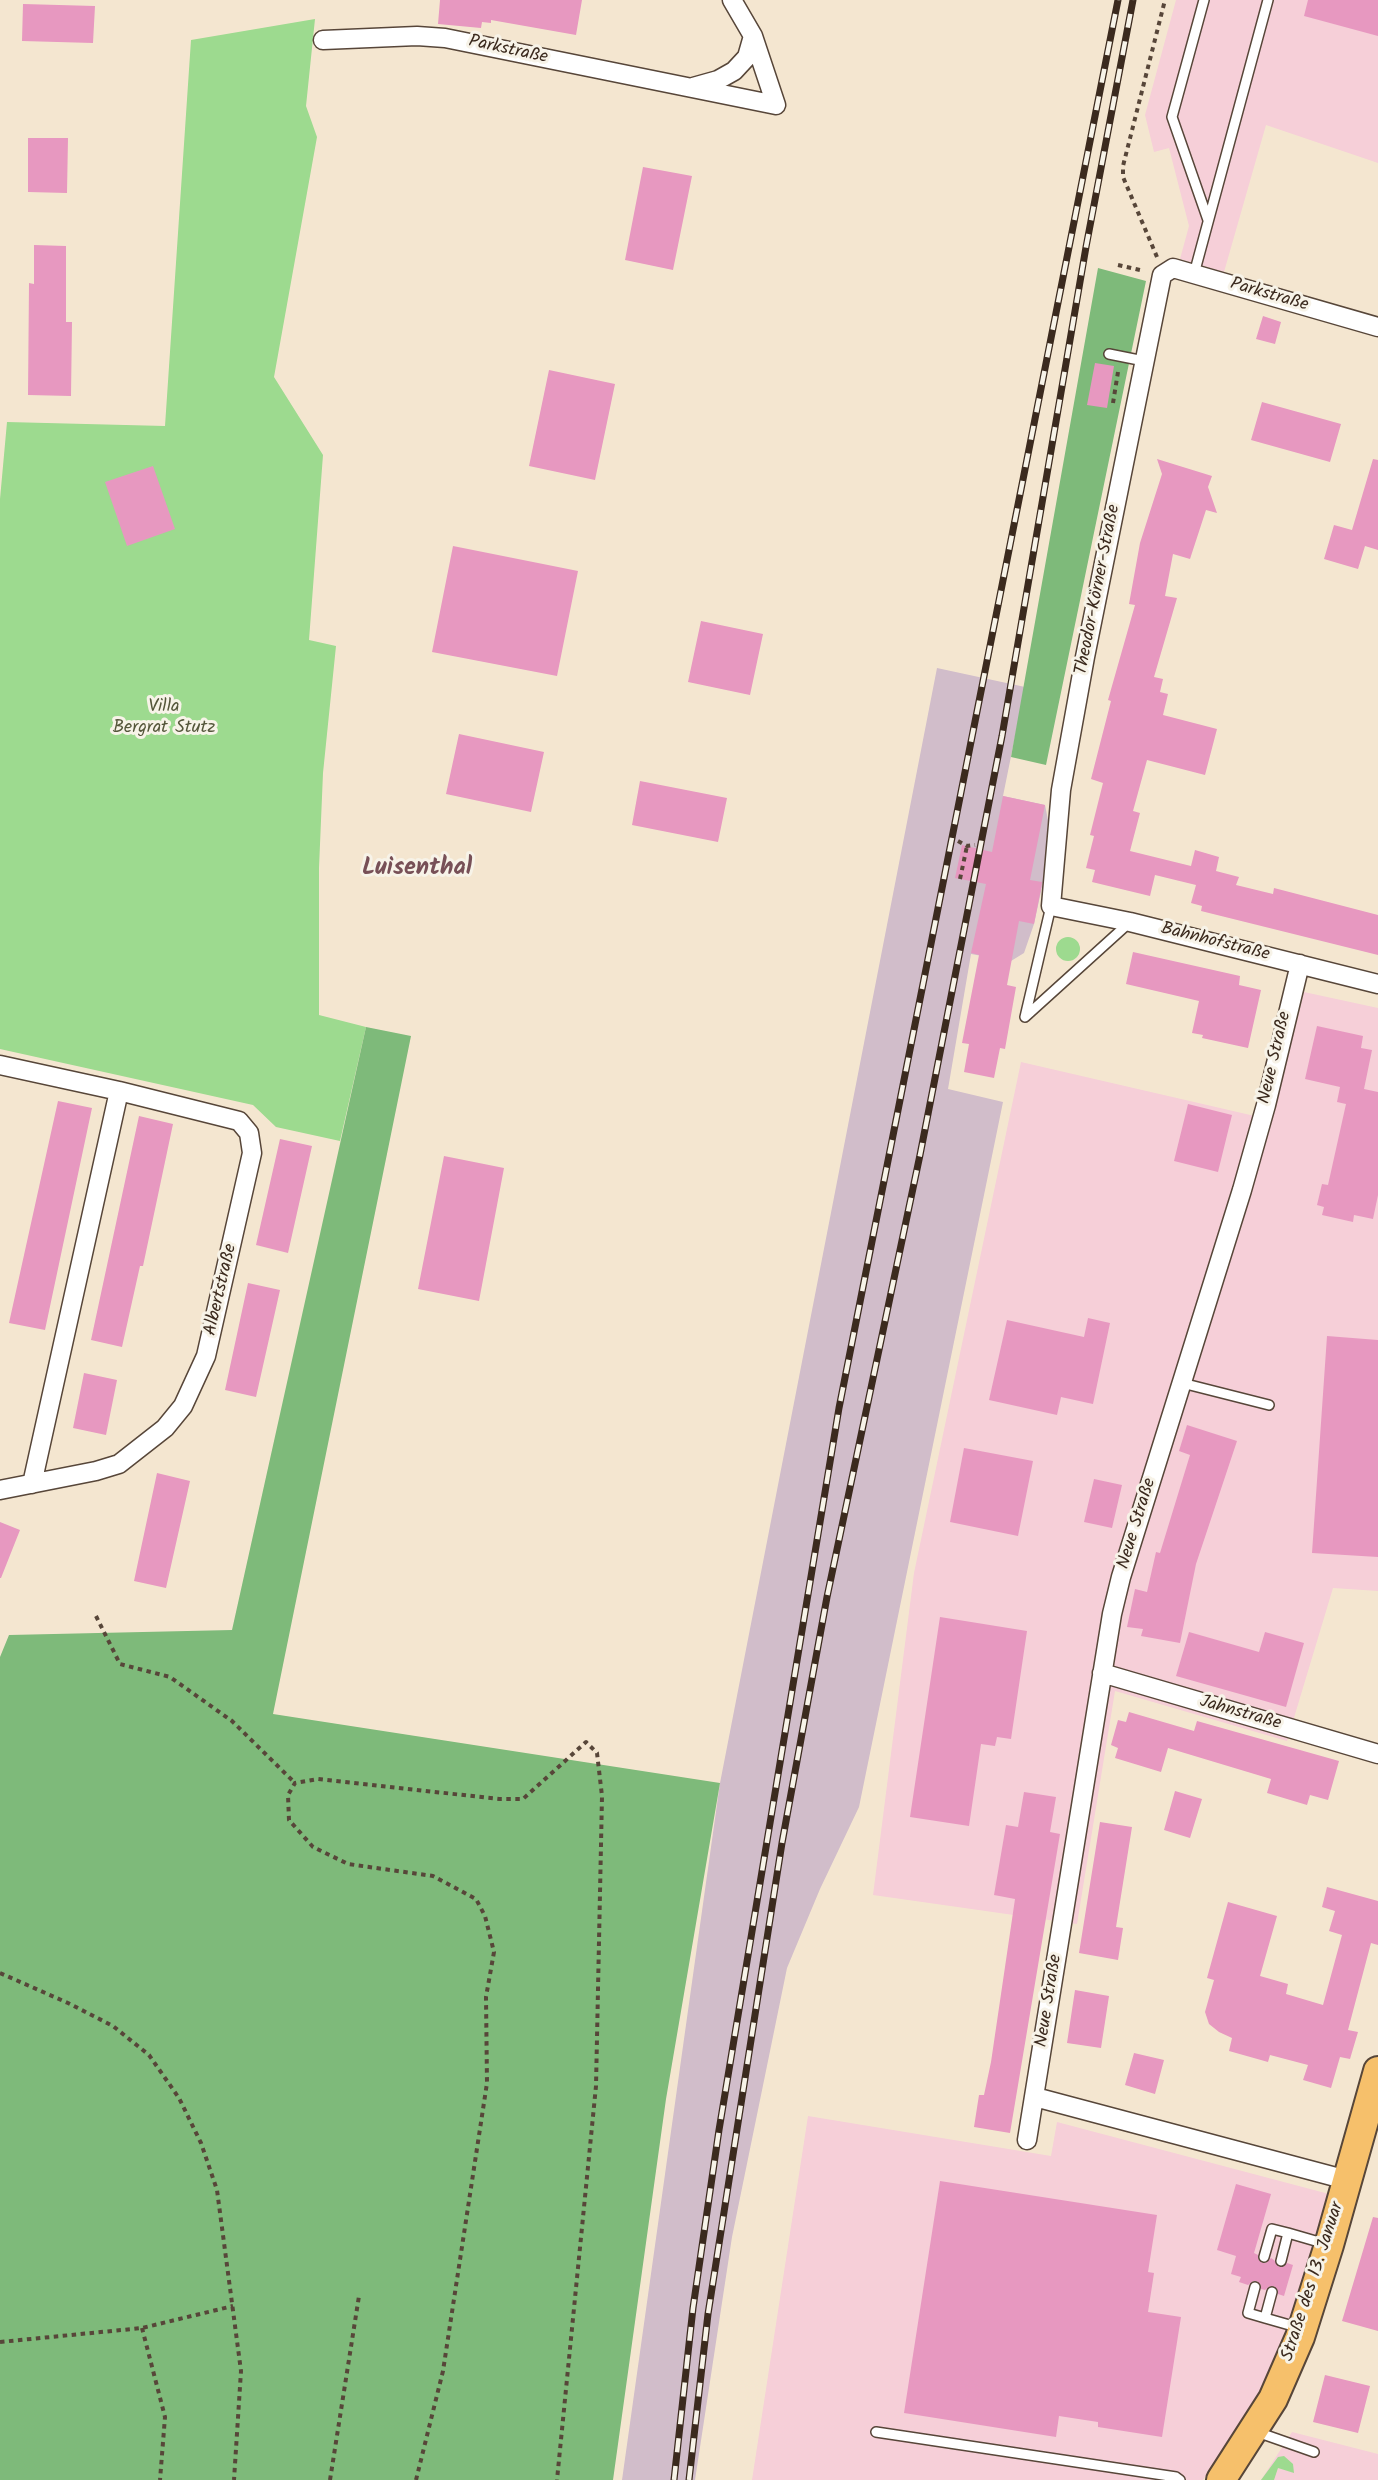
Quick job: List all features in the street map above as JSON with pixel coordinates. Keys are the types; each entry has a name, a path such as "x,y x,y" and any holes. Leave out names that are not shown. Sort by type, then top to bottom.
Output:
{"main road":[{"name":"Straße des 13. Januar","path":"1221,2480 1273,2399 1303,2329 1378,2071"}],"street":[{"name":"Parkstraße","path":"323,40 417,36 445,38 776,105 753,36 732,0"},
{"name":"Parkstraße","path":"692,88 718,80 734,71 747,57 753,36"},
{"name":"Parkstraße","path":"1162,275 1173,268 1378,327"},
{"name":"Theodor-Körner-Straße","path":"1051,906 1061,790 1162,275"},
{"name":"Bahnhofstraße","path":"1051,906 1130,922 1378,984"},
{"name":"Neue Straße","path":"1027,2140 1102,1673 1122,1577 1266,1105 1300,964"},
{"name":"Albertstraße","path":"0,1065 119,1091 239,1121 249,1133 252,1153 206,1356 197,1381 183,1406 165,1428 140,1450 118,1464 96,1471 0,1490"},
{"path":"32,1484 119,1091"},
{"name":"Jahnstraße","path":"1102,1673 1378,1754"},
{"path":"1035,2097 1347,2180"}],"lane":[{"path":"1204,0 1172,117 1208,220"},
{"path":"1194,274 1268,0"},
{"path":"1109,354 1144,361"},
{"path":"1051,906 1025,1017 1130,922"},
{"path":"1182,1383 1269,1405"},
{"path":"1264,2256 1272,2229 1329,2245"},
{"path":"1281,2261 1288,2234"},
{"path":"1255,2287 1248,2313 1303,2329"},
{"path":"1265,2318 1272,2292"},
{"path":"1254,2431 1314,2452"},
{"path":"876,2432 1168,2476 1180,2480"}],"path":[{"path":"1118,265 1162,275 1152,242 1124,177 1123,166 1165,0"},
{"path":"1113,404 1121,356"},
{"path":"958,841 967,846 975,845"},
{"path":"960,879 967,846"},
{"path":"96,1616 120,1664 170,1677 232,1721 295,1783"},
{"path":"416,2480 443,2371 488,2083 486,1996 494,1952 485,1916 476,1899 433,1876 348,1864 313,1847 289,1820 288,1795 295,1783 318,1779 499,1799 523,1799 586,1742 597,1753 602,1796 596,2086 557,2480"},
{"path":"0,1973 113,2026 149,2055 179,2098 201,2143 217,2190 241,2371 234,2480"},
{"path":"330,2480 359,2296"},
{"path":"0,2342 142,2328 233,2306"},
{"path":"142,2328 165,2417 160,2480"}],"shaded area":[{"path":"1176,0 1378,0 1378,163 1266,125 1224,272 1180,259 1189,226 1169,148 1154,152 1145,115"},
{"path":"937,668 1025,687 1003,796 1045,805 1048,820 1043,882 1034,924 1024,953 1011,961 971,954 948,1089 1003,1102 859,1807 820,1889 787,1968 732,2237 695,2480 622,2480 720,1783"},
{"path":"1304,992 1378,1008 1378,1591 1333,1588 1287,1741 1115,1691 1077,1924 873,1895 914,1573 1021,1062 1272,1120"},
{"path":"808,2116 1051,2156 1057,2122 1329,2194 1283,2339 1265,2384 1245,2420 1203,2480 752,2480"},
{"path":"1292,2432 1378,2454 1378,2480 1261,2480"}],"green space":[{"name":"Villa Bergrat Stutz","path":"315,19 306,106 317,137 274,377 323,455 309,640 336,646 323,773 319,868 319,1015 366,1027 340,1141 276,1127 253,1105 0,1049 0,499 7,422 165,426 191,40"},
{"path":"1098,268 1146,281 1046,765 1011,757"},
{"path":"1068,937 1077,940 1080,949 1077,958 1068,961 1059,958 1056,949 1059,940"},
{"path":"366,1027 411,1036 273,1714 720,1783 666,2099 613,2480 0,2480 0,1657 9,1635 232,1630"},
{"path":"1284,2456 1293,2464 1294,2473 1278,2468 1274,2480 1261,2480 1278,2457"}],"building":[{"path":"440,0 582,0 576,35 491,20 491,23 482,22 481,28 438,24"},
{"path":"1308,0 1378,0 1378,36 1304,16"},
{"path":"23,4 95,6 93,43 22,41"},
{"path":"28,138 68,138 67,193 28,192"},
{"path":"643,167 692,176 673,270 625,260"},
{"path":"34,245 66,246 66,322 72,322 71,396 28,395 29,283 34,284"},
{"path":"1263,316 1281,322 1275,344 1256,339"},
{"path":"1095,363 1114,366 1107,408 1087,405"},
{"path":"549,370 615,384 595,480 529,466"},
{"path":"1262,402 1341,424 1330,462 1251,440"},
{"path":"1157,459 1212,476 1208,487 1217,513 1206,510 1190,559 1173,554 1165,596 1177,598 1154,677 1163,679 1160,692 1168,694 1163,715 1217,729 1205,775 1147,760 1133,811 1140,813 1130,851 1191,866 1195,850 1219,857 1216,871 1239,877 1236,885 1273,894 1274,888 1378,915 1378,955 1201,911 1202,906 1191,903 1196,885 1155,875 1150,896 1092,882 1095,870 1086,868 1094,836 1090,835 1103,783 1091,779 1111,701 1108,700 1135,605 1129,604 1140,543 1162,474"},
{"path":"1373,459 1378,460 1378,550 1365,546 1358,569 1324,559 1334,525 1352,530"},
{"path":"153,466 175,529 127,546 105,482"},
{"path":"453,546 578,571 557,676 432,652"},
{"path":"701,621 763,634 750,695 688,682"},
{"path":"459,734 544,752 531,812 446,794"},
{"path":"640,781 727,798 718,842 632,825"},
{"path":"1003,796 1045,805 1030,880 1042,882 1041,889 1034,924 1019,921 1007,985 1016,987 1005,1049 1000,1048 994,1078 964,1072 969,1044 962,1043 979,955 971,953 986,884 955,878 962,845 992,852"},
{"path":"1133,952 1240,976 1239,985 1261,990 1248,1048 1202,1038 1203,1035 1192,1033 1199,1001 1126,984"},
{"path":"1317,1026 1363,1036 1361,1048 1372,1050 1364,1089 1378,1092 1378,1195 1373,1219 1354,1215 1353,1222 1322,1215 1324,1207 1317,1205 1322,1184 1328,1185 1346,1104 1337,1102 1340,1087 1305,1079"},
{"path":"58,1101 92,1108 45,1330 9,1323"},
{"path":"1188,1104 1232,1115 1218,1172 1174,1161"},
{"path":"139,1116 173,1124 143,1266 140,1266 122,1347 91,1340"},
{"path":"280,1139 312,1146 288,1253 256,1245"},
{"path":"444,1156 504,1168 479,1301 418,1289"},
{"path":"248,1283 280,1290 256,1397 225,1390"},
{"path":"1088,1318 1110,1323 1093,1404 1061,1397 1057,1415 989,1400 1007,1320 1084,1337"},
{"path":"1327,1336 1378,1340 1378,1557 1312,1553"},
{"path":"84,1373 117,1380 106,1435 73,1428"},
{"path":"1187,1425 1237,1441 1196,1564 1180,1643 1141,1636 1143,1629 1127,1627 1135,1589 1147,1592 1156,1552 1160,1553 1190,1455 1179,1451"},
{"path":"964,1448 1033,1461 1018,1536 950,1522"},
{"path":"157,1473 190,1481 166,1588 134,1581"},
{"path":"1094,1479 1122,1485 1112,1528 1084,1522"},
{"path":"0,1522 20,1530 1,1578 0,1578"},
{"path":"940,1617 1027,1631 1011,1739 997,1737 995,1746 981,1744 969,1826 910,1817"},
{"path":"1189,1632 1259,1652 1265,1632 1304,1643 1286,1707 1176,1676"},
{"path":"1129,1712 1194,1731 1197,1721 1339,1761 1328,1800 1310,1795 1307,1805 1267,1793 1271,1779 1168,1748 1161,1772 1115,1758 1118,1748 1111,1745 1118,1720 1126,1722"},
{"path":"1175,1791 1202,1799 1190,1838 1164,1830"},
{"path":"1024,1792 1056,1797 1050,1832 1060,1834 1010,2133 974,2127 979,2095 984,2095 991,2062 1015,1899 994,1895 1006,1825 1018,1827"},
{"path":"1100,1822 1132,1827 1116,1927 1123,1928 1118,1960 1079,1953"},
{"path":"1327,1887 1378,1901 1378,1945 1371,1943 1348,2030 1358,2032 1350,2059 1340,2057 1331,2088 1303,2080 1308,2065 1270,2055 1268,2062 1229,2051 1232,2038 1209,2024 1205,2012 1214,1980 1207,1978 1228,1902 1277,1916 1260,1976 1288,1984 1286,1994 1323,2005 1342,1935 1329,1931 1335,1911 1322,1907"},
{"path":"1075,1990 1109,1996 1101,2048 1067,2043"},
{"path":"1134,2053 1164,2060 1155,2094 1125,2085"},
{"path":"940,2181 1157,2215 1148,2272 1154,2273 1148,2312 1181,2317 1162,2437 1098,2427 1098,2422 1059,2416 1056,2437 904,2413"},
{"path":"1236,2184 1271,2194 1254,2253 1258,2255 1262,2263 1266,2263 1271,2258 1279,2267 1287,2263 1293,2265 1284,2296 1278,2294 1274,2286 1265,2290 1261,2289 1257,2281 1248,2285 1239,2282 1241,2277 1231,2274 1236,2256 1217,2250"},
{"path":"1373,2217 1378,2218 1378,2331 1342,2321"},
{"path":"1325,2375 1370,2386 1358,2433 1313,2422"}],"railway":[{"path":"674,2480 693,2308 719,2130 839,1408 1118,0"},
{"path":"689,2480 708,2314 782,1843 827,1597 920,1155 1002,736 1086,247 1133,0"}],"district":[{"name":"Luisenthal","path":"417,870"}]}
